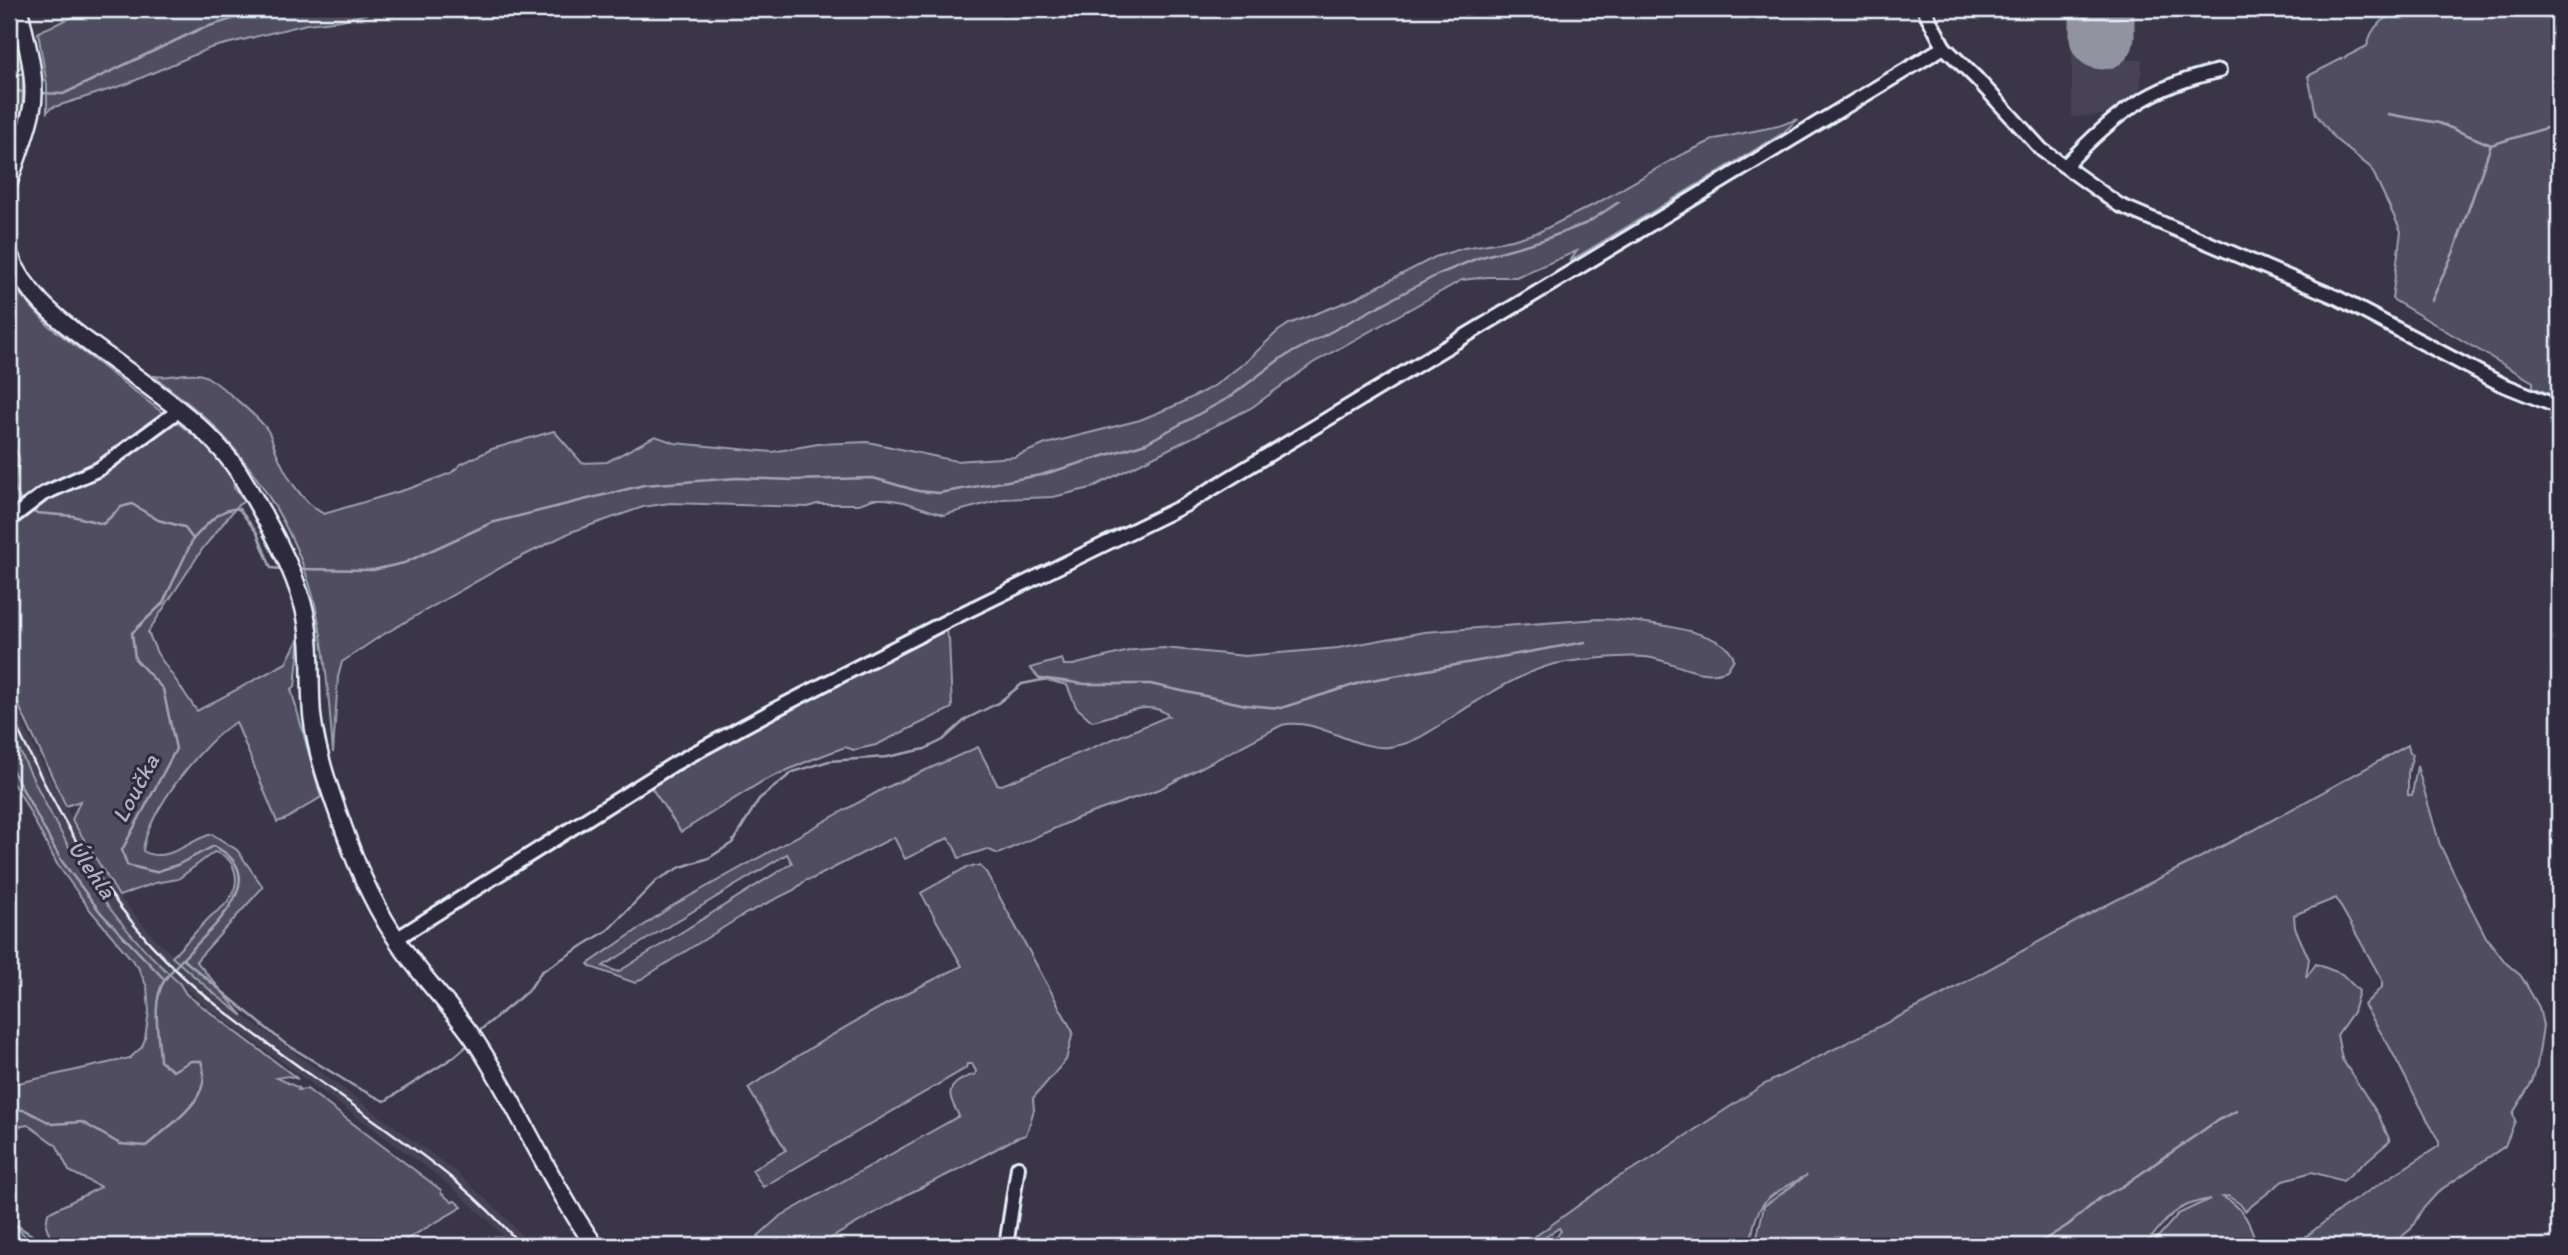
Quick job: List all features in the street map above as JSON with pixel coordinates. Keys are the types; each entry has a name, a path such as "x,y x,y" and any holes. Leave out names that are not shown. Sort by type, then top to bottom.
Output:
{"main road":[{"path":"9,182 33,100 32,74 19,9"},
{"path":"9,254 22,280 42,303 205,434 240,475 295,582 309,634 312,714 325,772 362,874 396,939 477,1044 569,1207 595,1246"}],"street":[{"path":"1924,9 1944,47 2042,150 2119,205 2338,298 2501,384 2559,407"},
{"path":"396,939 674,764 772,710 1185,505 1944,47"},
{"path":"2065,166 2096,133 2154,92 2186,78 2220,71"},
{"path":"13,516 55,488 99,469 178,411"},
{"path":"1006,1246 1018,1167"}],"shaded area":[{"path":"9,9 22,58 21,66 15,74 23,74 22,112 9,153"},
{"path":"91,9 143,9 155,14 177,9 386,9 342,20 307,24 210,48 127,84 51,108 47,112 47,85 38,32"},
{"path":"2072,9 2122,9 2122,60 2142,60 2140,94 2103,115 2072,117"},
{"path":"2406,9 2559,9 2559,398 2533,387 2533,382 2392,299 2401,231 2371,168 2335,139 2316,114 2308,76 2367,46 2376,26"},
{"path":"1798,119 1783,133 1570,261 1577,251 1516,277 1462,280 1313,363 1251,408 1091,488 1053,497 1003,499 944,515 886,499 873,499 859,504 817,504 808,507 670,503 643,507 571,532 509,563 379,637 342,662 338,677 333,753 319,622 308,579 288,531 261,485 230,443 205,418 154,376 201,375 230,394 264,426 295,487 308,502 324,514 411,488 451,473 461,464 492,449 554,431 582,463 607,462 655,436 675,443 772,452 818,444 868,442 956,461 1014,457 1046,444 1140,420 1179,404 1214,386 1289,324 1354,299 1435,257 1539,232 1715,139 1778,126"},
{"path":"9,282 48,325 163,413 164,417 78,483 172,419 220,459 232,479 234,488 245,501 238,505 203,548 148,632 157,653 197,711 286,663 300,636 295,687 291,689 321,797 277,822 236,722 208,745 179,779 154,818 143,851 161,855 170,853 212,834 237,850 263,887 196,961 243,1016 172,957 232,894 236,879 228,859 214,852 178,879 155,883 119,896 72,820 80,801 66,806 9,685"},
{"path":"1598,619 1629,621 1674,627 1695,633 1728,648 1734,659 1727,670 1717,673 1696,672 1645,657 1600,658 1555,664 1501,687 1422,736 1398,746 1375,747 1309,725 1282,725 1160,789 1080,817 998,854 987,849 959,858 948,838 905,859 894,837 806,880 794,890 745,914 635,983 588,964 672,906 883,789 978,747 997,784 1002,785 1169,716 1152,708 1143,708 1092,721 1076,707 1067,685 1039,678 1030,668 1062,659 1064,665 1073,665 1133,650 1164,648 1245,656 1338,648 1424,632","holes":["787,854 792,863 618,972 603,966"]},
{"path":"945,630 949,639 952,708 876,745 854,750 845,747 763,781 681,832 651,787 741,735"},
{"path":"9,694 36,752 87,847 119,896 157,941 217,996 455,1171 501,1213 531,1246 512,1246 446,1182 208,1008 146,951 107,905 59,827 9,728"},
{"path":"9,728 79,864 124,927 180,984 186,994 298,1079 288,1076 277,1078 299,1088 298,1090 307,1089 462,1207 395,1246 53,1246 46,1225 48,1213 101,1187 69,1171 57,1146 28,1125 9,1128 9,1085 130,1058 142,1047 145,1039 149,1011 147,987 138,967 91,911 57,864 9,778"},
{"path":"2408,745 2410,753 2413,754 2408,773 2408,795 2412,795 2417,766 2440,845 2486,937 2506,963 2521,976 2539,1007 2543,1026 2532,1082 2513,1113 2515,1121 2505,1146 2439,1191 2421,1211 2411,1229 2390,1246 2294,1246 2342,1208 2439,1146 2389,1046 2364,1005 2382,987 2382,980 2336,898 2294,915 2295,928 2309,959 2306,978 2316,964 2342,974 2359,991 2353,1012 2337,1035 2342,1059 2379,1116 2390,1141 2343,1181 2312,1172 2284,1180 2245,1211 2228,1196 2223,1197 2246,1217 2257,1246 2150,1246 2178,1214 2210,1199 2198,1201 2172,1214 2145,1246 1755,1246 1764,1206 1807,1175 1774,1194 1760,1208 1751,1246 1549,1246 1561,1231 1559,1228 1532,1246 1522,1246 1615,1179 1763,1085 1938,997 2095,911 2256,829"},
{"path":"980,866 986,872 1073,1032 1066,1060 1033,1098 1034,1110 1026,1135 910,1193 817,1246 761,1246 758,1236 779,1217 959,1116 952,1102 951,1089 959,1081 975,1075 972,1064 967,1064 966,1068 763,1187 752,1170 786,1150 748,1088 853,1023 962,966 921,893 967,867"},
{"path":"9,1218 34,1246 9,1246"}],"waterway":[{"path":"40,93 63,94 200,29 264,9"},
{"path":"9,89 26,93"},
{"path":"2388,114 2439,123 2491,145 2559,124"},
{"path":"2432,300 2454,251 2491,145"},
{"path":"296,569 373,570 404,563 491,523 644,485 737,478 873,478 918,491 939,493 1041,475 1146,443 1230,397 1280,359 1437,275 1478,258 1543,240 1587,223 1619,202"},
{"name":"Loučka","path":"9,443 18,455 15,486 22,503"},
{"name":"Loučka","path":"9,1107 27,1111 52,1124 82,1122 120,1144 146,1146 188,1110 202,1087 204,1074 201,1061 191,1061 173,1071 160,1061 157,1020 160,990 175,967 224,915 236,896 240,878 234,861 214,846 177,865 155,872 127,865 122,850 176,749 163,689 135,659 132,633 163,603 193,539 184,527 158,520 132,504 121,507 103,524 73,516 29,510"},
{"path":"193,539 219,514 239,509 257,533 271,568 282,569"},
{"path":"478,1032 529,990 541,972 608,930 657,880 681,867 709,858 732,843 759,799 793,772 829,761 887,757 925,749 943,740 966,719 998,703 1022,684 1047,679 1085,684 1150,684 1246,705 1281,708 1366,681 1585,642"},
{"name":"Úlehla","path":"9,764 61,860 101,913 165,980"},
{"path":"183,959 283,1042 354,1086 385,1101 454,1057 470,1043"},
{"path":"2034,1246 2068,1225 2100,1198 2123,1186 2218,1120 2237,1111"},
{"path":"9,1220 33,1236 40,1246"}],"runway":[{"path":"2102,9 2102,37"}],"railway":[{"path":"9,711 71,832 119,906 147,940 179,973 234,1019 455,1181 490,1212 521,1246"}]}
